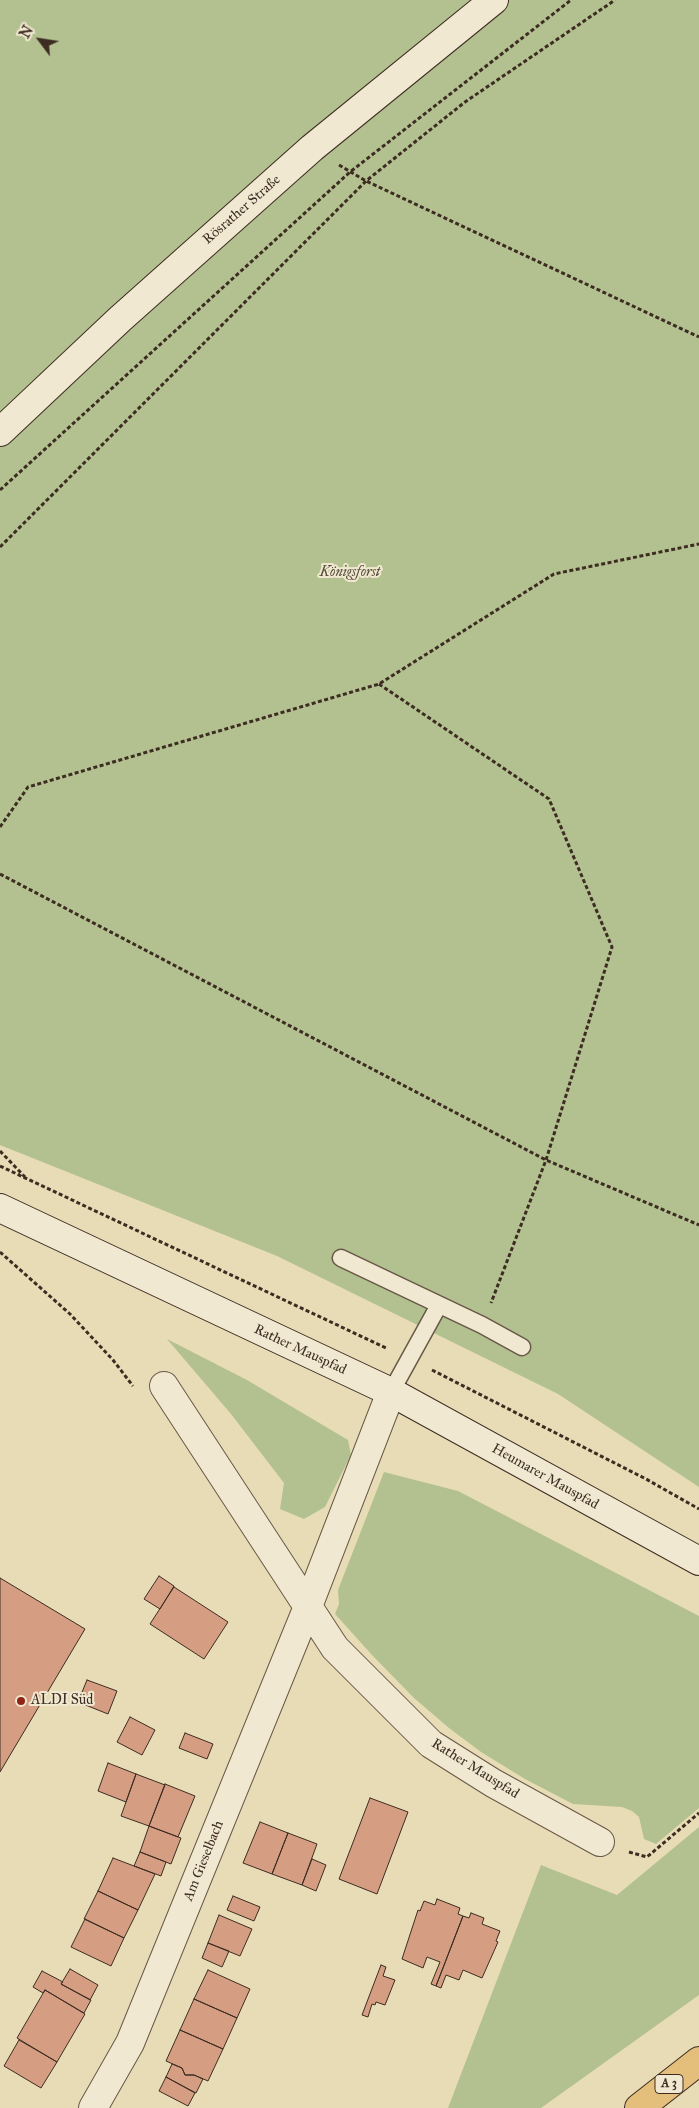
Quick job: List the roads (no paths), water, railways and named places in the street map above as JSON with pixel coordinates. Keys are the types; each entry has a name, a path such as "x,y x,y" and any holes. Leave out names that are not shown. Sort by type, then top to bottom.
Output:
{"highway":[{"name":"A 3","path":"639,2108 699,2061"}],"main road":[{"name":"Rösrather Straße","path":"0,432 128,312 312,148 494,0"},
{"name":"Rather Mauspfad","path":"2,1214 391,1392"},
{"name":"Rather Mauspfad","path":"164,1386 307,1608 335,1648 431,1744 493,1783 600,1842"},
{"name":"Heumarer Mauspfad","path":"391,1392 699,1562"},
{"path":"307,1608 391,1392"},
{"name":"Am Gieselbach","path":"93,2108 130,2043 307,1608"}],"lane":[{"path":"341,1258 522,1347"},
{"path":"391,1392 438,1305"}],"place":[{"name":"ALDI Süd","path":"21,1701"}],"park label":[{"name":"Königsforst","path":"350,573"}]}
